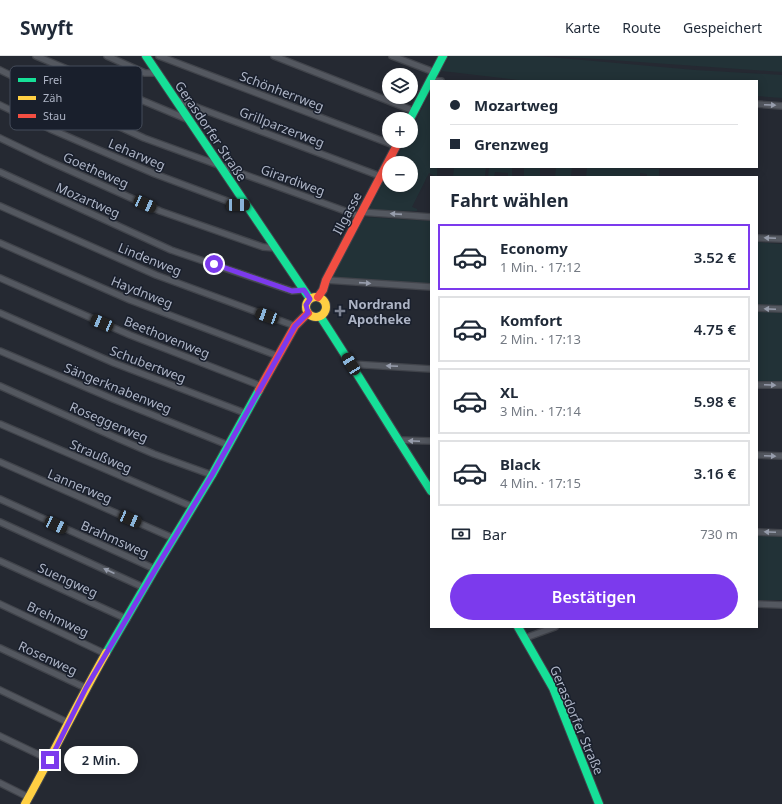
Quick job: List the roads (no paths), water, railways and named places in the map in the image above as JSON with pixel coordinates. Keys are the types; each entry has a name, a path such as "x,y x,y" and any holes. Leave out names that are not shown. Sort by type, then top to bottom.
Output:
{"street":[{"path":"36,56 60,66"},
{"path":"107,56 129,66"},
{"name":"Gerasdorfer Straße","path":"146,56 304,290 314,298 323,300 326,306 325,312 320,316"},
{"name":"Schönherrweg","path":"159,56 382,138"},
{"path":"274,56 414,111 443,56"},
{"path":"392,56 434,72"},
{"name":"Girardiweg","path":"0,70 10,75"},
{"path":"142,72 157,73"},
{"name":"Grillparzerweg","path":"175,99 380,176"},
{"path":"142,101 190,121"},
{"path":"758,104 782,106"},
{"name":"Leharweg","path":"0,106 10,111"},
{"name":"Leharweg","path":"50,130 155,174 238,205 246,205"},
{"name":"Girardiweg","path":"126,130 219,165 360,214 430,217"},
{"name":"Goetheweg","path":"0,138 160,211 263,247 275,248"},
{"name":"Illgasse","path":"314,298 323,290 326,280 396,148"},
{"name":"Mozartweg","path":"0,172 171,250 292,291 304,290"},
{"name":"Lindenweg","path":"0,206 156,275 295,326"},
{"path":"758,238 782,239"},
{"name":"Haydnweg","path":"0,243 130,300 278,356"},
{"name":"Beethovenweg","path":"0,278 130,335 260,386"},
{"path":"326,280 430,287"},
{"path":"314,298 306,305 308,313 314,317 320,316 397,440 430,490"},
{"path":"758,308 782,309"},
{"name":"Schubertweg","path":"0,313 114,363 245,413"},
{"path":"0,783 26,800 50,760 86,688 173,538 212,475 260,386 295,326 308,313"},
{"name":"Sängerknabenweg","path":"0,351 113,399 228,444"},
{"path":"351,364 430,368"},
{"path":"758,384 782,385"},
{"name":"Roseggerweg","path":"0,386 133,445 212,475"},
{"name":"Straußweg","path":"0,424 193,507"},
{"path":"397,440 430,441"},
{"path":"758,455 782,456"},
{"name":"Lannerweg","path":"0,462 173,538"},
{"name":"Brahmsweg","path":"0,499 155,570"},
{"path":"0,522 144,588"},
{"path":"758,532 782,533"},
{"name":"Suengweg","path":"0,561 126,619"},
{"name":"Brehmweg","path":"0,604 106,654"},
{"path":"758,604 782,604"},
{"name":"Gerasdorfer Straße","path":"519,628 542,666 553,688 599,804"},
{"path":"525,638 552,628"},
{"name":"Rosenweg","path":"0,648 86,688"},
{"path":"0,690 69,723"},
{"path":"0,736 50,760"}],"place":[{"name":"Nordrand Apotheke","path":"340,311"}]}
